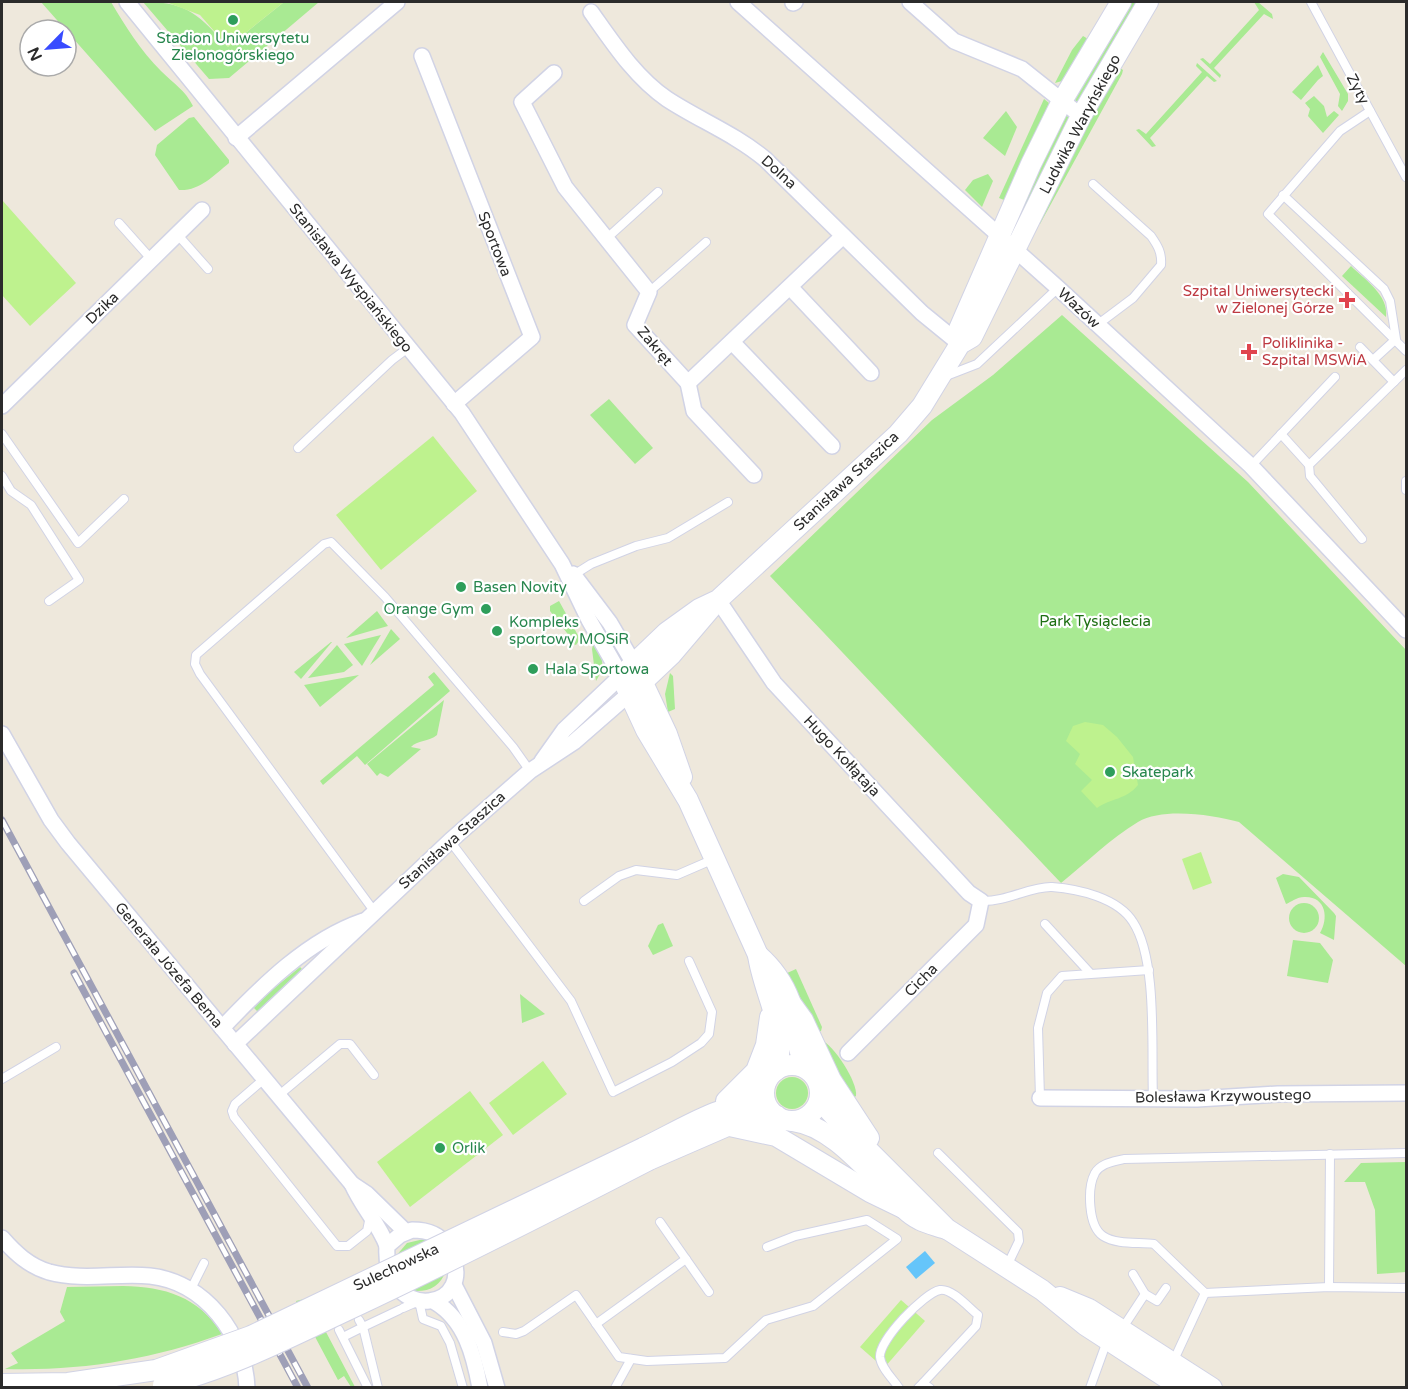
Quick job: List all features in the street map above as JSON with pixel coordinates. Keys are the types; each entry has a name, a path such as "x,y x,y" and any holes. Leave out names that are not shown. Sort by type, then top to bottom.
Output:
{"street":[{"name":"Stanisława Wyspiańskiego","path":"127,2 454,404 494,458 571,577 610,623 631,679 667,734 688,800 758,955 776,972 781,1006 780,1058 771,1075"},
{"path":"236,138 397,2"},
{"name":"Wazów","path":"738,2 997,237 1058,288 1251,466 1407,630"},
{"path":"910,2 954,41 1022,69 1081,116"},
{"name":"Ludwika Waryńskiego","path":"997,237 1062,101 1120,2"},
{"name":"Ludwika Waryńskiego","path":"1014,249 1081,116 1148,2"},
{"name":"Dolna","path":"591,12 617,49 657,91 746,144 786,179 930,321 960,344"},
{"name":"Sportowa","path":"422,56 532,337 454,404"},
{"path":"554,72 522,102 565,187 649,292"},
{"name":"Dzika","path":"2,406 201,210"},
{"path":"754,475 694,411 688,383 843,236"},
{"name":"Stanisława Staszica","path":"235,1044 450,841 536,766 574,742 631,679 708,615 716,602 898,434 942,378 960,344 959,329 997,237"},
{"name":"Stanisława Staszica","path":"960,344 972,337 1014,249"},
{"path":"790,287 871,373"},
{"name":"Zakręt","path":"649,292 635,325 688,383"},
{"path":"732,342 832,446"},
{"name":"Hugo Kołłątaja","path":"716,602 774,683 969,892 981,901"},
{"name":"Generała Józefa Bema","path":"2,735 51,820 68,843 352,1185 387,1246"},
{"name":"Cicha","path":"848,1053 976,925 981,901"},
{"name":"Stanisława Staszica","path":"222,1028 245,1004 300,956 339,929 369,916"},
{"name":"Stanisława Wyspiańskiego","path":"781,1006 808,1069"},
{"path":"880,1162 870,1139 831,1080 803,1020 781,1006 756,1071 719,1119 776,1136 870,1192 903,1208"},
{"path":"947,1229 919,1220 903,1208 879,1182 810,1123 785,1119 765,1100 771,1075 791,1065 808,1069 815,1076 826,1107 947,1229 1042,1290 1085,1326 1114,1335 1172,1364 1212,1388"},
{"name":"Sulechowska","path":"2,1384 156,1381 219,1368 468,1253 646,1154 719,1119 756,1093 771,1075"},
{"path":"785,1119 812,1113 821,1093"},
{"name":"Bolesława Krzywoustego","path":"1040,1098 1197,1099 1278,1094 1407,1093"},
{"name":"Sulechowska","path":"719,1119 762,1114 785,1119"},
{"name":"Generała Józefa Bema","path":"352,1185 367,1194 406,1232"},
{"path":"480,1388 476,1365 460,1325 445,1308 435,1302 418,1302 399,1290 392,1282 387,1263 387,1246 406,1232 422,1230 434,1233 444,1242 454,1265 454,1285 484,1343 497,1388"},
{"path":"2,1238 25,1260 48,1272 75,1276 157,1277 190,1291 212,1307 233,1336 244,1364 247,1388"},
{"path":"435,1302 448,1294 454,1285"},
{"path":"1114,1335 1182,1388"}],"lane":[{"name":"Zyty","path":"1311,2 1407,177"},
{"path":"1370,111 1340,131 1268,214 1407,351"},
{"path":"1093,184 1151,237 1157,244 1162,258 1161,265 1133,298 1097,325"},
{"path":"606,239 658,192"},
{"path":"1283,195 1384,289 1390,301 1396,339"},
{"path":"120,223 152,260"},
{"path":"177,234 208,269"},
{"path":"649,292 706,242"},
{"path":"942,378 972,366 1058,288"},
{"path":"1373,360 1396,339"},
{"path":"1360,347 1394,382"},
{"path":"298,448 392,360 408,348"},
{"path":"1309,465 1407,370"},
{"path":"1251,466 1335,377"},
{"path":"2,434 78,543 124,499"},
{"path":"1281,434 1309,465 1310,476 1362,539"},
{"path":"2,476 11,491 32,505 79,580 49,601"},
{"path":"1407,481 1407,490"},
{"path":"571,577 591,564 636,546 668,538 728,502"},
{"path":"369,916 206,682 195,664 196,655 324,544 331,542 385,597 513,747 536,766"},
{"path":"450,841 571,1001 613,1092 672,1062 709,1034 712,1012 689,961"},
{"path":"584,901 619,876 636,870 677,875 715,858"},
{"path":"981,901 997,901 1050,887 1105,900 1121,908 1133,922 1142,940 1149,970 1153,1098"},
{"path":"1045,924 1090,973"},
{"path":"300,956 312,972"},
{"path":"1040,1098 1038,1028 1047,993 1062,976 1149,970"},
{"path":"278,1096 340,1044 350,1044 374,1075"},
{"path":"2,1079 56,1047"},
{"path":"264,1079 235,1104 232,1111 234,1117 337,1245 348,1246 367,1231 370,1215"},
{"path":"938,1153 1018,1232 1019,1241 1007,1266"},
{"path":"1407,1153 1124,1159 1106,1164 1096,1173 1090,1188 1094,1224 1100,1235 1113,1241 1154,1244 1205,1293 1329,1287 1407,1288"},
{"path":"1329,1287 1330,1154"},
{"path":"503,1332 516,1334 524,1331 576,1295 619,1356 631,1359 725,1358 766,1320 813,1306 897,1239 867,1220 795,1236 767,1247"},
{"path":"660,1222 709,1292"},
{"path":"596,1324 686,1259"},
{"path":"190,1291 204,1263"},
{"path":"1133,1274 1144,1294 1157,1301 1166,1288"},
{"path":"899,1388 885,1370 880,1357 882,1346 894,1328 930,1295 940,1290 948,1291 978,1315 976,1326 924,1386"},
{"path":"1172,1364 1205,1293"},
{"path":"1090,1388 1114,1335 1144,1294"},
{"path":"368,1388 341,1333 361,1323 418,1302 423,1319 441,1326 446,1333 463,1388"},
{"path":"361,1323 378,1388"},
{"path":"615,1388 631,1359"}],"green space":[{"path":"41,2 111,2 147,55 183,91 193,106 155,131 78,44 78,18 55,18"},
{"path":"143,2 171,4 192,12 228,47 284,2 319,2 229,78 209,79"},
{"name":"Stadion Uniwersytetu Zielonogórskiego","path":"166,2 284,2 228,47 200,15"},
{"path":"1132,2 1139,2 1026,213 1020,210 1072,102"},
{"path":"1254,2 1258,2 1272,14 1273,19 1264,14 1214,68 1221,75 1220,78 1200,59 1203,58 1210,64 1259,10"},
{"path":"1083,36 1088,39 1062,81 1055,83 1072,50"},
{"path":"1323,52 1348,94 1348,101 1342,111 1338,106 1340,94 1320,57"},
{"path":"1197,63 1217,81 1214,82 1207,76 1150,138 1156,146 1152,147 1136,130 1139,129 1146,134 1202,72 1196,66"},
{"path":"1318,65 1323,76 1301,100 1292,92"},
{"path":"1120,68 1123,70 1122,74 1040,224 1038,222 1085,124"},
{"path":"1314,96 1324,106 1327,117 1334,111 1339,115 1323,133 1308,116 1310,109 1305,103"},
{"path":"1044,99 1049,103 1004,200 999,198"},
{"path":"1006,111 1017,127 1005,156 983,138"},
{"path":"194,117 229,160 229,163 200,185 187,190 179,190 155,155 157,145 189,118"},
{"path":"988,174 993,181 982,207 965,190 973,180"},
{"path":"2,200 76,283 30,326 2,295"},
{"path":"1351,266 1380,295 1386,309 1386,317 1342,276"},
{"name":"Park Tysiąclecia","path":"1062,315 1248,482 1406,650 1406,966 1239,822 1228,819 1188,814 1148,817 1118,835 1061,883 770,576 932,420 993,375"},
{"path":"609,399 653,448 635,464 590,415"},
{"path":"433,436 477,491 381,570 336,515"},
{"path":"559,601 580,639 576,645 566,641 570,637 550,611 550,606"},
{"path":"377,611 388,626 346,638"},
{"path":"391,629 400,639 370,665"},
{"path":"381,635 362,666 344,644"},
{"path":"594,641 602,661 596,681 592,649"},
{"path":"331,642 301,679 294,672"},
{"path":"337,645 353,665 344,672 308,678"},
{"path":"434,672 450,691 365,765 357,756 323,785 320,781 434,685 428,677"},
{"path":"670,673 673,676 675,709 668,712 665,694"},
{"path":"359,675 320,707 304,685"},
{"path":"444,700 437,735 411,747 421,749 388,777 380,773 377,776 367,764"},
{"name":"Skatepark","path":"1085,722 1103,725 1117,737 1133,757 1138,785 1128,794 1097,808 1081,791 1092,780 1075,764 1080,754 1066,741 1073,726"},
{"path":"1201,852 1212,883 1193,890 1182,859"},
{"path":"1283,874 1299,877 1334,913 1336,916 1334,940 1320,933 1325,915 1324,909 1317,900 1301,897 1286,904 1276,878"},
{"path":"1304,903 1315,907 1319,918 1315,929 1304,933 1293,929 1289,918 1293,907"},
{"path":"663,923 673,946 653,955 648,946 658,925"},
{"path":"1293,940 1320,943 1333,960 1328,983 1287,976"},
{"path":"300,967 302,969 258,1012 252,1006"},
{"path":"796,969 822,1027 821,1031 813,1034 785,974"},
{"path":"520,994 545,1014 522,1023"},
{"path":"821,1040 832,1048 853,1082 856,1096 848,1101"},
{"path":"543,1061 567,1094 513,1135 489,1103"},
{"path":"792,1077 804,1081 808,1093 804,1105 792,1109 780,1105 776,1093 780,1081"},
{"name":"Orlik","path":"470,1091 503,1135 410,1207 377,1162"},
{"path":"1406,1162 1406,1272 1377,1274 1375,1210 1365,1182 1344,1182 1361,1163"},
{"path":"424,1239 432,1242 446,1271 441,1281 434,1287 413,1291 396,1256 407,1243"},
{"path":"123,1286 153,1289 179,1296 202,1311 222,1334 168,1351 115,1362 61,1368 5,1369 18,1363 11,1353 65,1321 60,1312 67,1287"},
{"path":"308,1298 355,1387 351,1387 344,1376 338,1380 296,1301"},
{"path":"901,1300 925,1321 884,1368 860,1347"}],"water":[{"path":"925,1251 935,1263 916,1279 906,1267"}],"railway":[{"path":"2,820 308,1388"},
{"path":"74,973 298,1388"}],"place":[{"name":"Stadion Uniwersytetu Zielonogórskiego","path":"233,20"},
{"name":"Szpital Uniwersytecki w Zielonej Górze","path":"1347,300"},
{"name":"Poliklinika - Szpital MSWiA","path":"1249,352"},
{"name":"Basen Novity","path":"461,587"},
{"name":"Orange Gym","path":"486,609"},
{"name":"Kompleks sportowy MOSiR","path":"497,631"},
{"name":"Hala Sportowa","path":"533,669"},
{"name":"Skatepark","path":"1110,772"},
{"name":"Orlik","path":"440,1148"}]}
